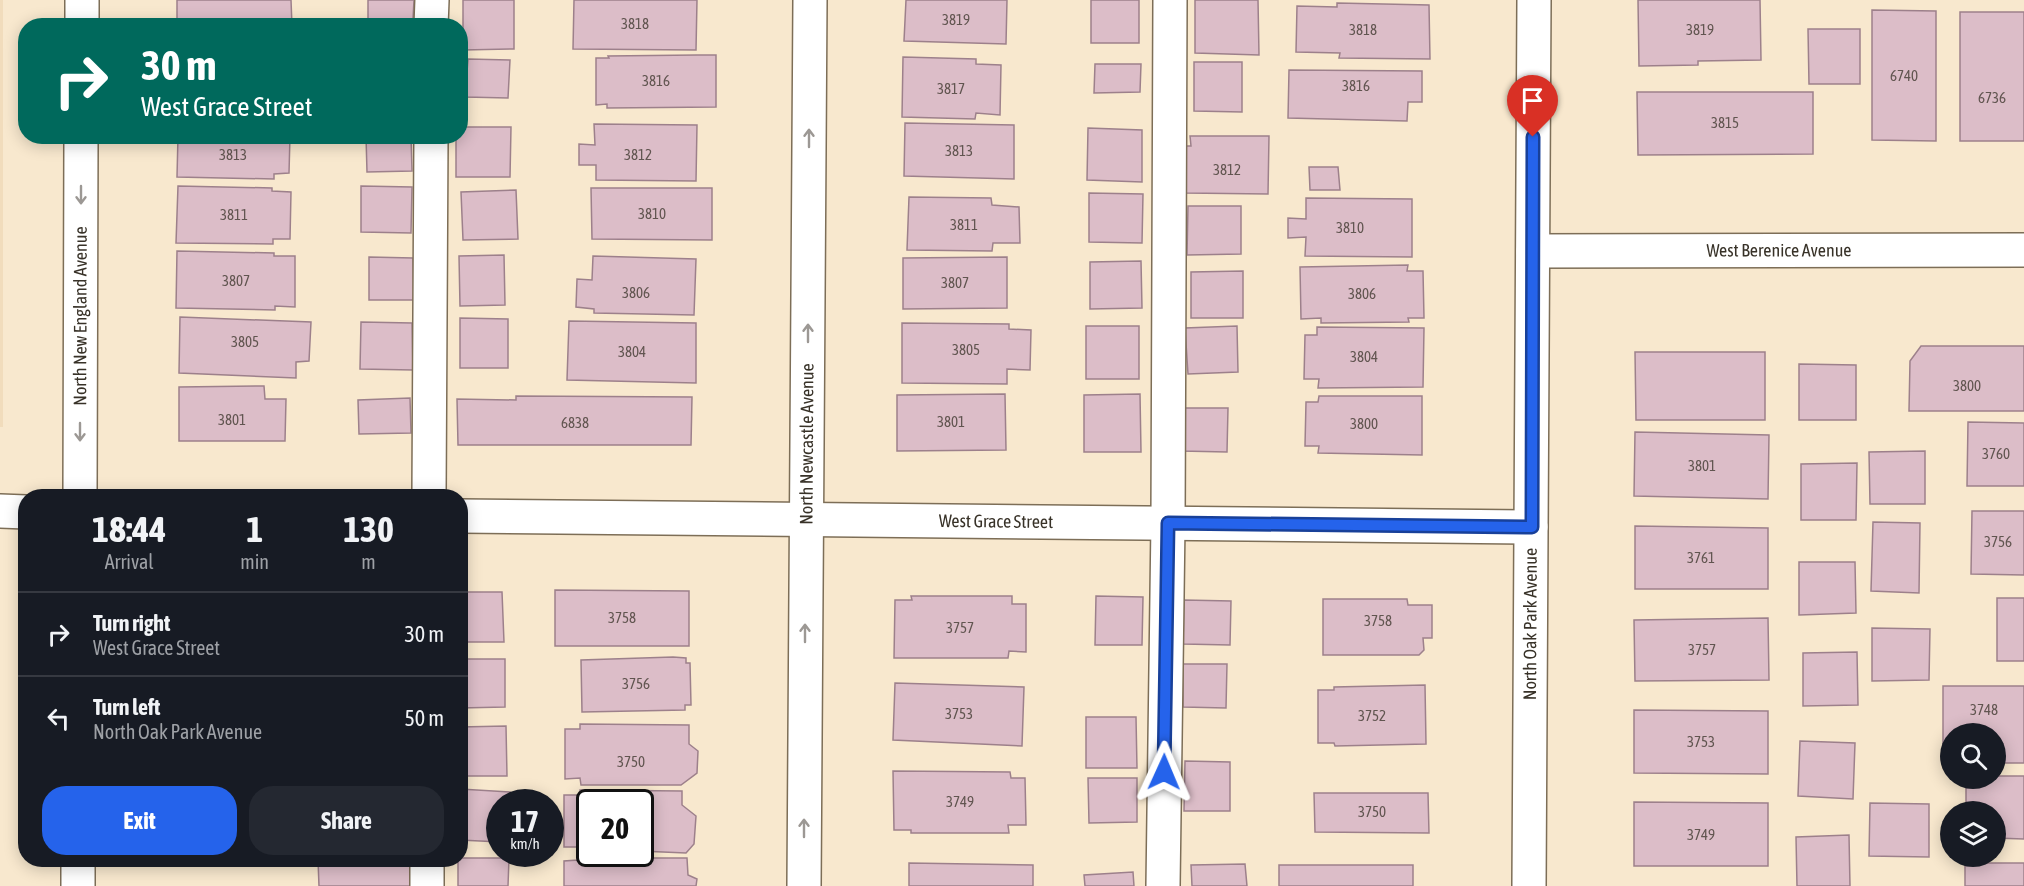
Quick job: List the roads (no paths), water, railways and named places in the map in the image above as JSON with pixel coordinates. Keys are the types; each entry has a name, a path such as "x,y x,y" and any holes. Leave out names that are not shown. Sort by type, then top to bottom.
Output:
{"street":[{"path":"82,0 82,18"},
{"path":"431,18 432,0"},
{"name":"North Newcastle Avenue","path":"804,886 810,0"},
{"path":"1163,886 1168,523 1170,0"},
{"name":"North Oak Park Avenue","path":"1529,886 1534,0"},
{"name":"North New England Avenue","path":"80,489 81,144"},
{"path":"429,489 431,144"},
{"name":"West Berenice Avenue","path":"1533,251 2024,250"},
{"path":"0,511 18,512"},
{"name":"West Grace Street","path":"468,516 1532,527"},
{"path":"78,867 78,886"},
{"path":"427,867 427,886"}]}
